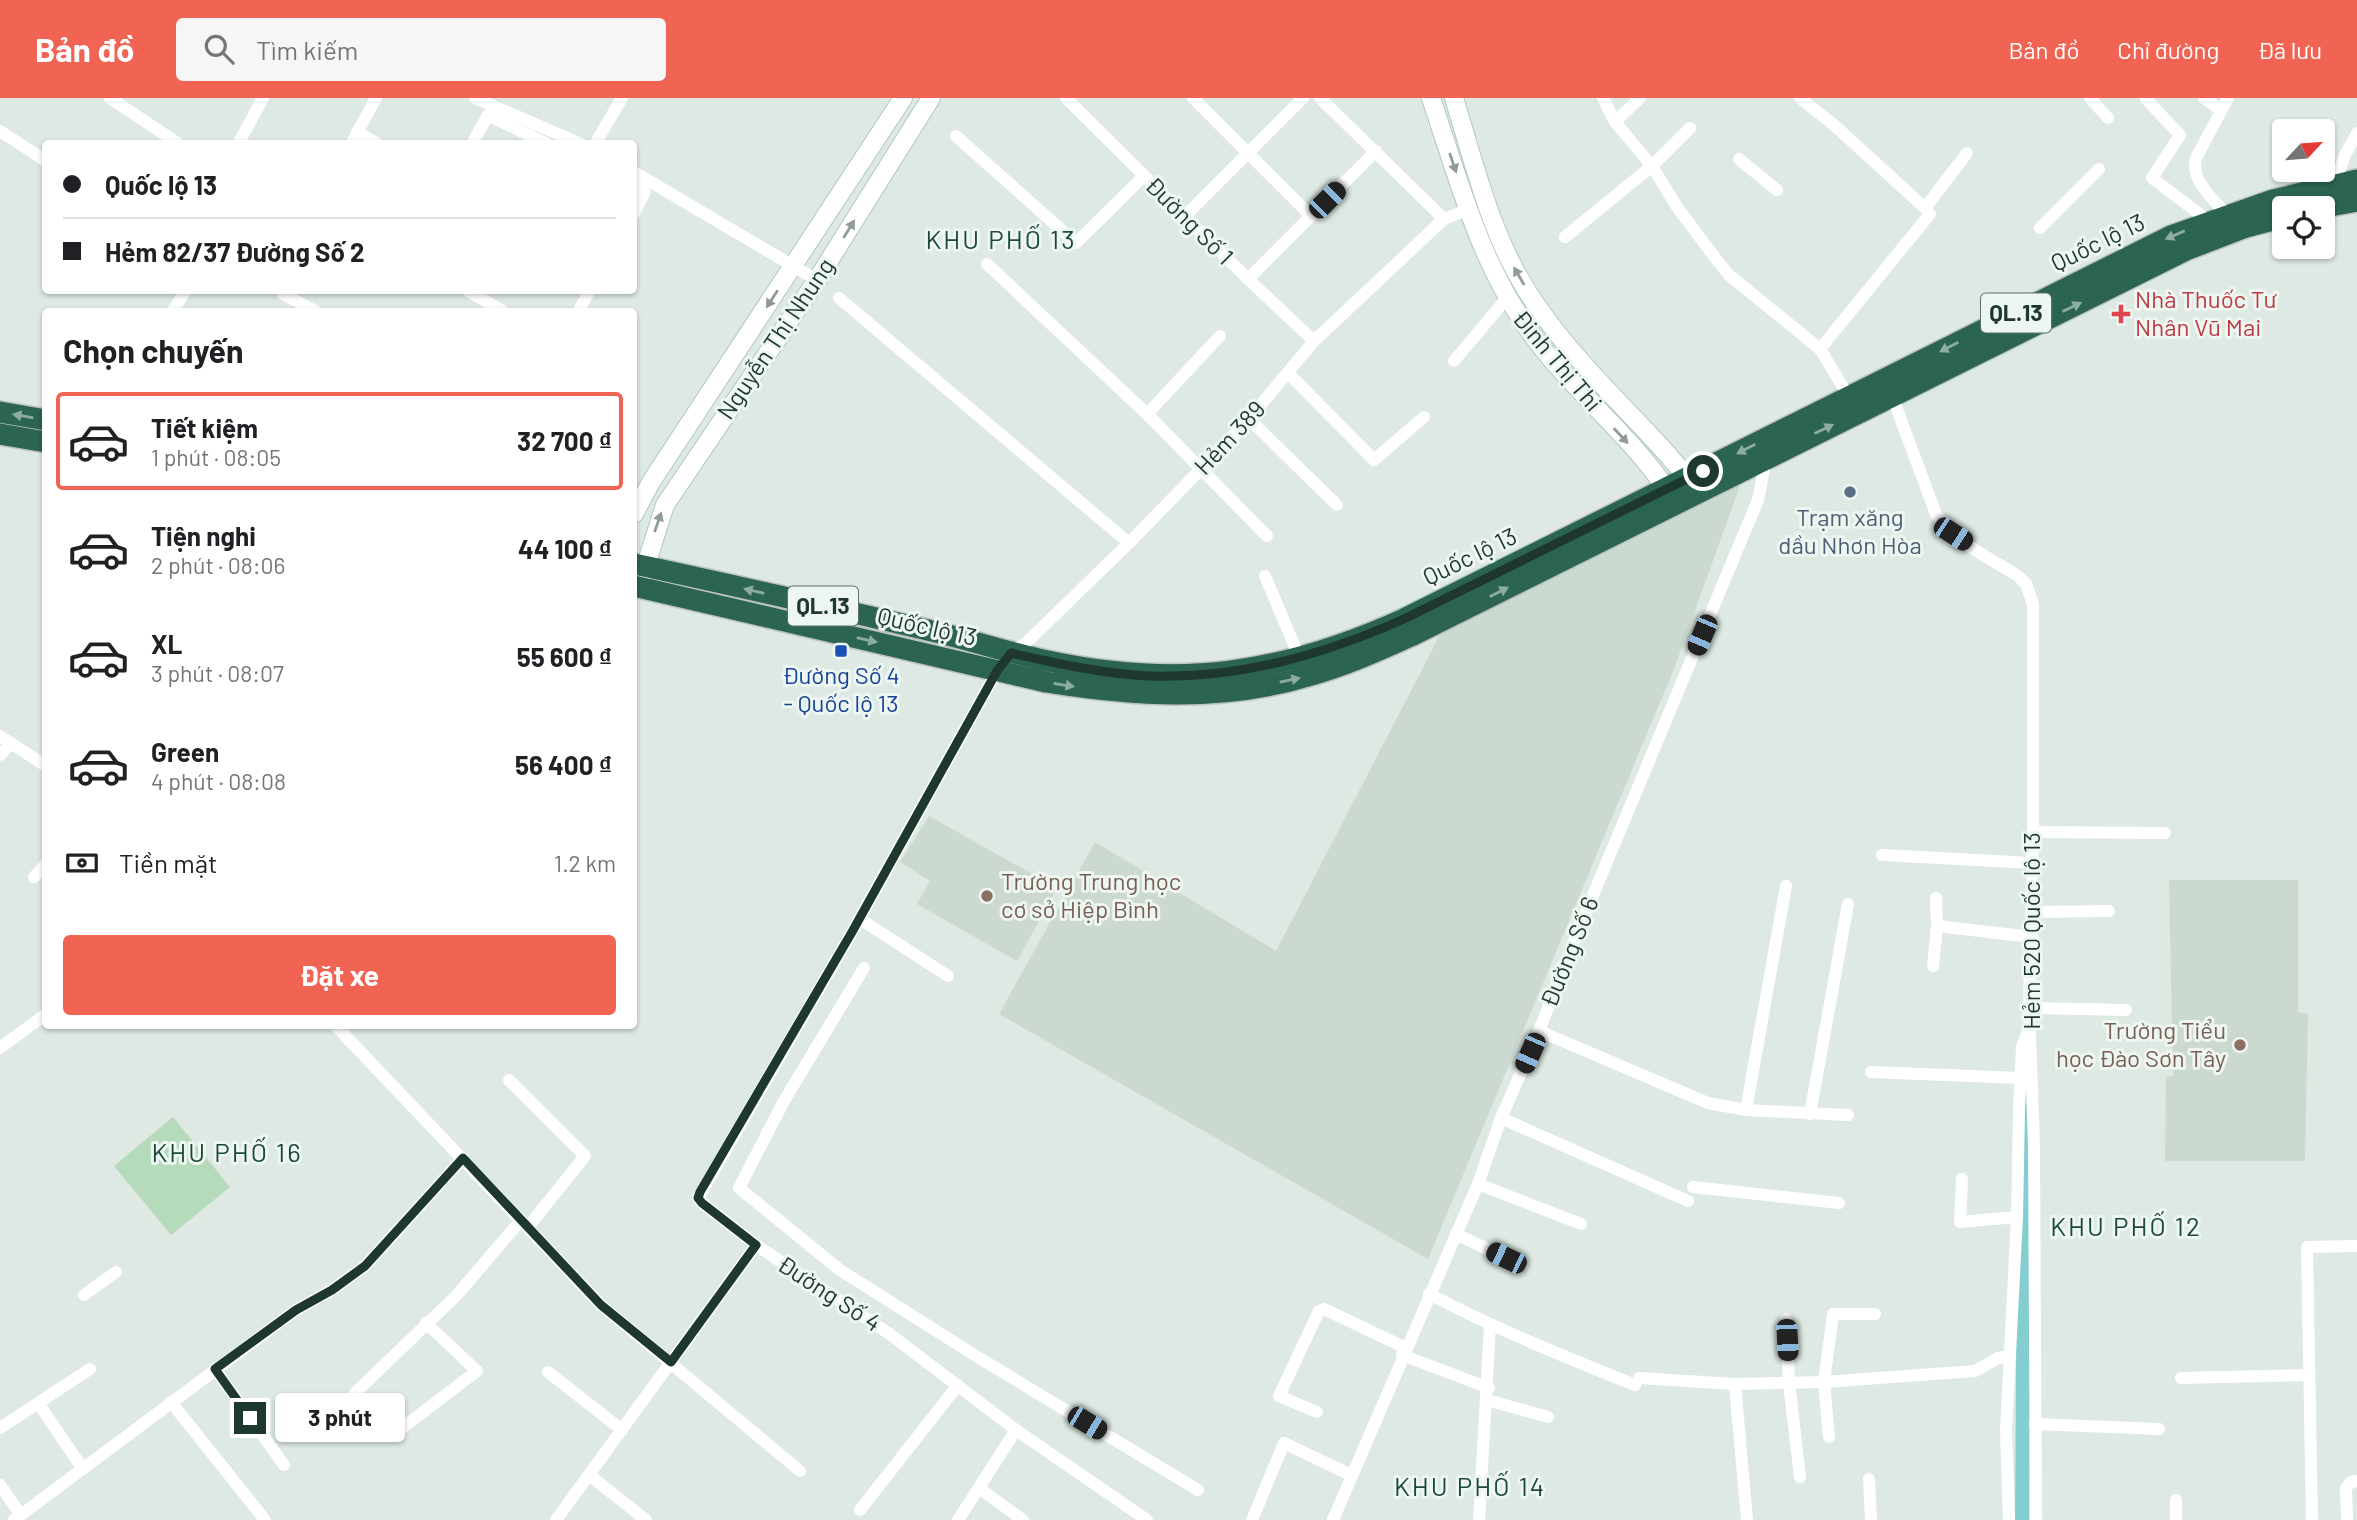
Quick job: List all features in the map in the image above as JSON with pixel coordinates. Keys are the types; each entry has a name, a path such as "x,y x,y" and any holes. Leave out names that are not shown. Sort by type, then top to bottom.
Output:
{"highway":[{"name":"Quốc lộ 13","path":"639,566 923,628 1049,662 1148,676 1221,674 1300,659 1362,638 1693,486 1849,397 2126,257 2218,218 2273,200 2357,180"},
{"path":"2335,205 2357,201"},
{"name":"Quốc lộ 13","path":"1693,486 1766,459 2186,250 2272,220"},
{"path":"0,412 42,419"},
{"path":"0,434 42,441"},
{"name":"Quốc lộ 13","path":"637,587 1046,682 1144,694 1188,694 1251,688 1307,677 1370,654 1413,635 1672,496"},
{"path":"997,671 1011,653"}],"street":[{"path":"110,98 172,140"},
{"path":"240,140 263,98"},
{"path":"354,138 376,98"},
{"path":"475,98 496,103 573,140"},
{"path":"597,140 622,98"},
{"name":"Nguyễn Thị Nhung","path":"637,508 651,482 903,98"},
{"name":"Nguyễn Thị Nhung","path":"639,566 665,505 817,280 931,98"},
{"name":"Đường Số 1","path":"1066,98 1314,341"},
{"path":"1193,98 1311,216"},
{"path":"1185,216 1303,98"},
{"path":"1320,98 1444,219 1469,209"},
{"name":"Đinh Thị Thi","path":"1431,98 1489,264 1507,298 1548,356 1672,496"},
{"name":"Đinh Thị Thi","path":"1454,98 1479,180 1505,250 1536,305 1558,334 1693,486"},
{"path":"1603,98 1615,122 1652,166 1676,206 1729,275 1819,349 1849,397"},
{"path":"1615,122 1640,98"},
{"path":"1800,98 1928,211"},
{"path":"2090,98 2108,117"},
{"path":"2204,98 2221,110"},
{"path":"2218,218 2194,166 2228,98"},
{"path":"2146,99 2180,135 2152,178 2218,218"},
{"path":"474,140 488,115 539,140"},
{"path":"1565,237 1652,166 1690,128"},
{"path":"0,131 42,158"},
{"path":"2335,184 2345,155 2357,133"},
{"path":"956,136 1076,243 1144,176"},
{"path":"1248,279 1376,151"},
{"path":"1819,349 1928,211 1968,153"},
{"path":"1739,159 1777,190"},
{"path":"2040,229 2099,169"},
{"path":"637,174 817,280"},
{"path":"637,188 645,192 637,207"},
{"name":"Hẻm 389","path":"1011,653 1026,643 1201,469 1289,374 1314,341 1444,219"},
{"path":"987,264 1147,414 1267,536"},
{"path":"283,294 309,308"},
{"path":"473,294 496,308"},
{"path":"838,298 1129,543"},
{"path":"1454,360 1507,298"},
{"path":"1147,414 1220,336"},
{"path":"1289,374 1374,460 1424,416"},
{"name":"Hẻm 520 Quốc lộ 13","path":"1892,396 1936,514 1943,525 2018,576 2031,594 2035,649 2029,1008 2034,1145 2036,1520"},
{"path":"1249,419 1337,505"},
{"name":"Đường Số 6","path":"1333,1520 1478,1184 1501,1118 1758,500 1766,459"},
{"path":"1265,576 1300,659"},
{"name":"Đường Số 4","path":"997,671 860,919 698,1198 756,1245 891,1335 1138,1518"},
{"path":"0,755 5,740 42,763"},
{"path":"2033,832 2165,833"},
{"path":"1882,855 2033,863"},
{"path":"34,877 42,868"},
{"path":"1746,1110 1786,886"},
{"path":"1933,966 1937,926 1936,898"},
{"path":"1810,1114 1848,904"},
{"path":"2032,912 2109,911"},
{"path":"860,919 948,976"},
{"path":"1937,926 2032,937"},
{"path":"864,968 783,1101 739,1188 841,1270 976,1356 1198,1490"},
{"path":"2029,1008 2126,1010"},
{"path":"0,1048 42,1017"},
{"path":"2008,1520 2006,1430 2017,1217 2022,1046 2030,1026"},
{"path":"339,1029 601,1305 800,1471"},
{"path":"1539,1031 1708,1103 1746,1110 1848,1115"},
{"path":"1871,1072 2021,1078"},
{"path":"355,1393 456,1296 584,1156 509,1080"},
{"path":"764,1085 783,1101"},
{"path":"1501,1118 1688,1201"},
{"path":"0,1485 17,1517 296,1310 332,1290 365,1266 463,1158"},
{"path":"1962,1179 1960,1222 2017,1217"},
{"path":"1478,1184 1581,1224"},
{"path":"1693,1187 1839,1203"},
{"path":"1456,1234 1506,1258"},
{"path":"556,1520 756,1245"},
{"path":"2312,1520 2306,1247 2357,1246"},
{"path":"84,1295 116,1272"},
{"path":"1429,1294 1490,1326 1637,1381 1735,1384 1824,1382 1975,1371 1998,1358 2010,1356"},
{"path":"1317,1412 1279,1396 1319,1311 1324,1309 1488,1394 1548,1417"},
{"path":"1829,1437 1824,1382 1833,1314 1875,1314"},
{"path":"1786,1319 1789,1382 1800,1477"},
{"path":"397,1432 477,1371 426,1323"},
{"path":"1479,1520 1490,1326"},
{"path":"0,1428 90,1369"},
{"path":"215,1369 284,1465"},
{"path":"548,1372 622,1430"},
{"path":"2181,1378 2308,1375"},
{"path":"1735,1384 1747,1520"},
{"path":"860,1510 958,1385"},
{"path":"171,1402 262,1519"},
{"path":"38,1403 83,1469"},
{"path":"2035,1424 2158,1429"},
{"path":"958,1520 1016,1430"},
{"path":"1252,1520 1284,1443 1351,1475"},
{"path":"589,1475 646,1520"},
{"path":"1869,1479 1871,1520"},
{"path":"2347,1520 2347,1488 2351,1482 2357,1481"},
{"path":"979,1488 1023,1520"},
{"path":"2176,1500 2176,1520"}],"shaded area":[{"path":"1742,480 1674,669 1428,1259 999,1014 1095,842 1276,951 1442,631"},
{"name":"Trường Trung học cơ sở Hiệp Bình","path":"929,816 1057,888 1017,961 917,904 930,881 900,862"},
{"name":"Trường Tiểu học Đào Sơn Tây","path":"2169,880 2298,880 2298,1012 2308,1014 2305,1161 2165,1161 2166,1077 2173,1076"}],"green space":[{"path":"173,1117 230,1187 171,1235 114,1166"}],"waterway":[{"path":"2022,1520 2025,1087"}],"place":[{"name":"Nhà Thuốc Tư Nhân Vū Mai","path":"2121,314"},
{"name":"Trạm xăng dầu Nhơn Hòa","path":"1850,492"},
{"name":"Đường Số 4 - Quốc lộ 13","path":"841,651"},
{"name":"Trường Trung học cơ sở Hiệp Bình","path":"987,896"},
{"name":"Trường Tiểu học Đào Sơn Tây","path":"2240,1045"}],"district":[{"name":"KHU PHỐ 13","path":"1001,240"},
{"name":"KHU PHỐ 16","path":"227,1153"},
{"name":"KHU PHỐ 12","path":"2126,1227"},
{"name":"KHU PHỐ 14","path":"1470,1487"}],"route":[{"path":"250,1418 215,1369 296,1310 332,1290 365,1266 463,1158 601,1305 671,1362 756,1245 702,1203 698,1198 700,1192 852,932 997,671 1011,653 1049,662 1148,676 1221,674 1300,659 1362,638 1404,619 1703,471"}]}
